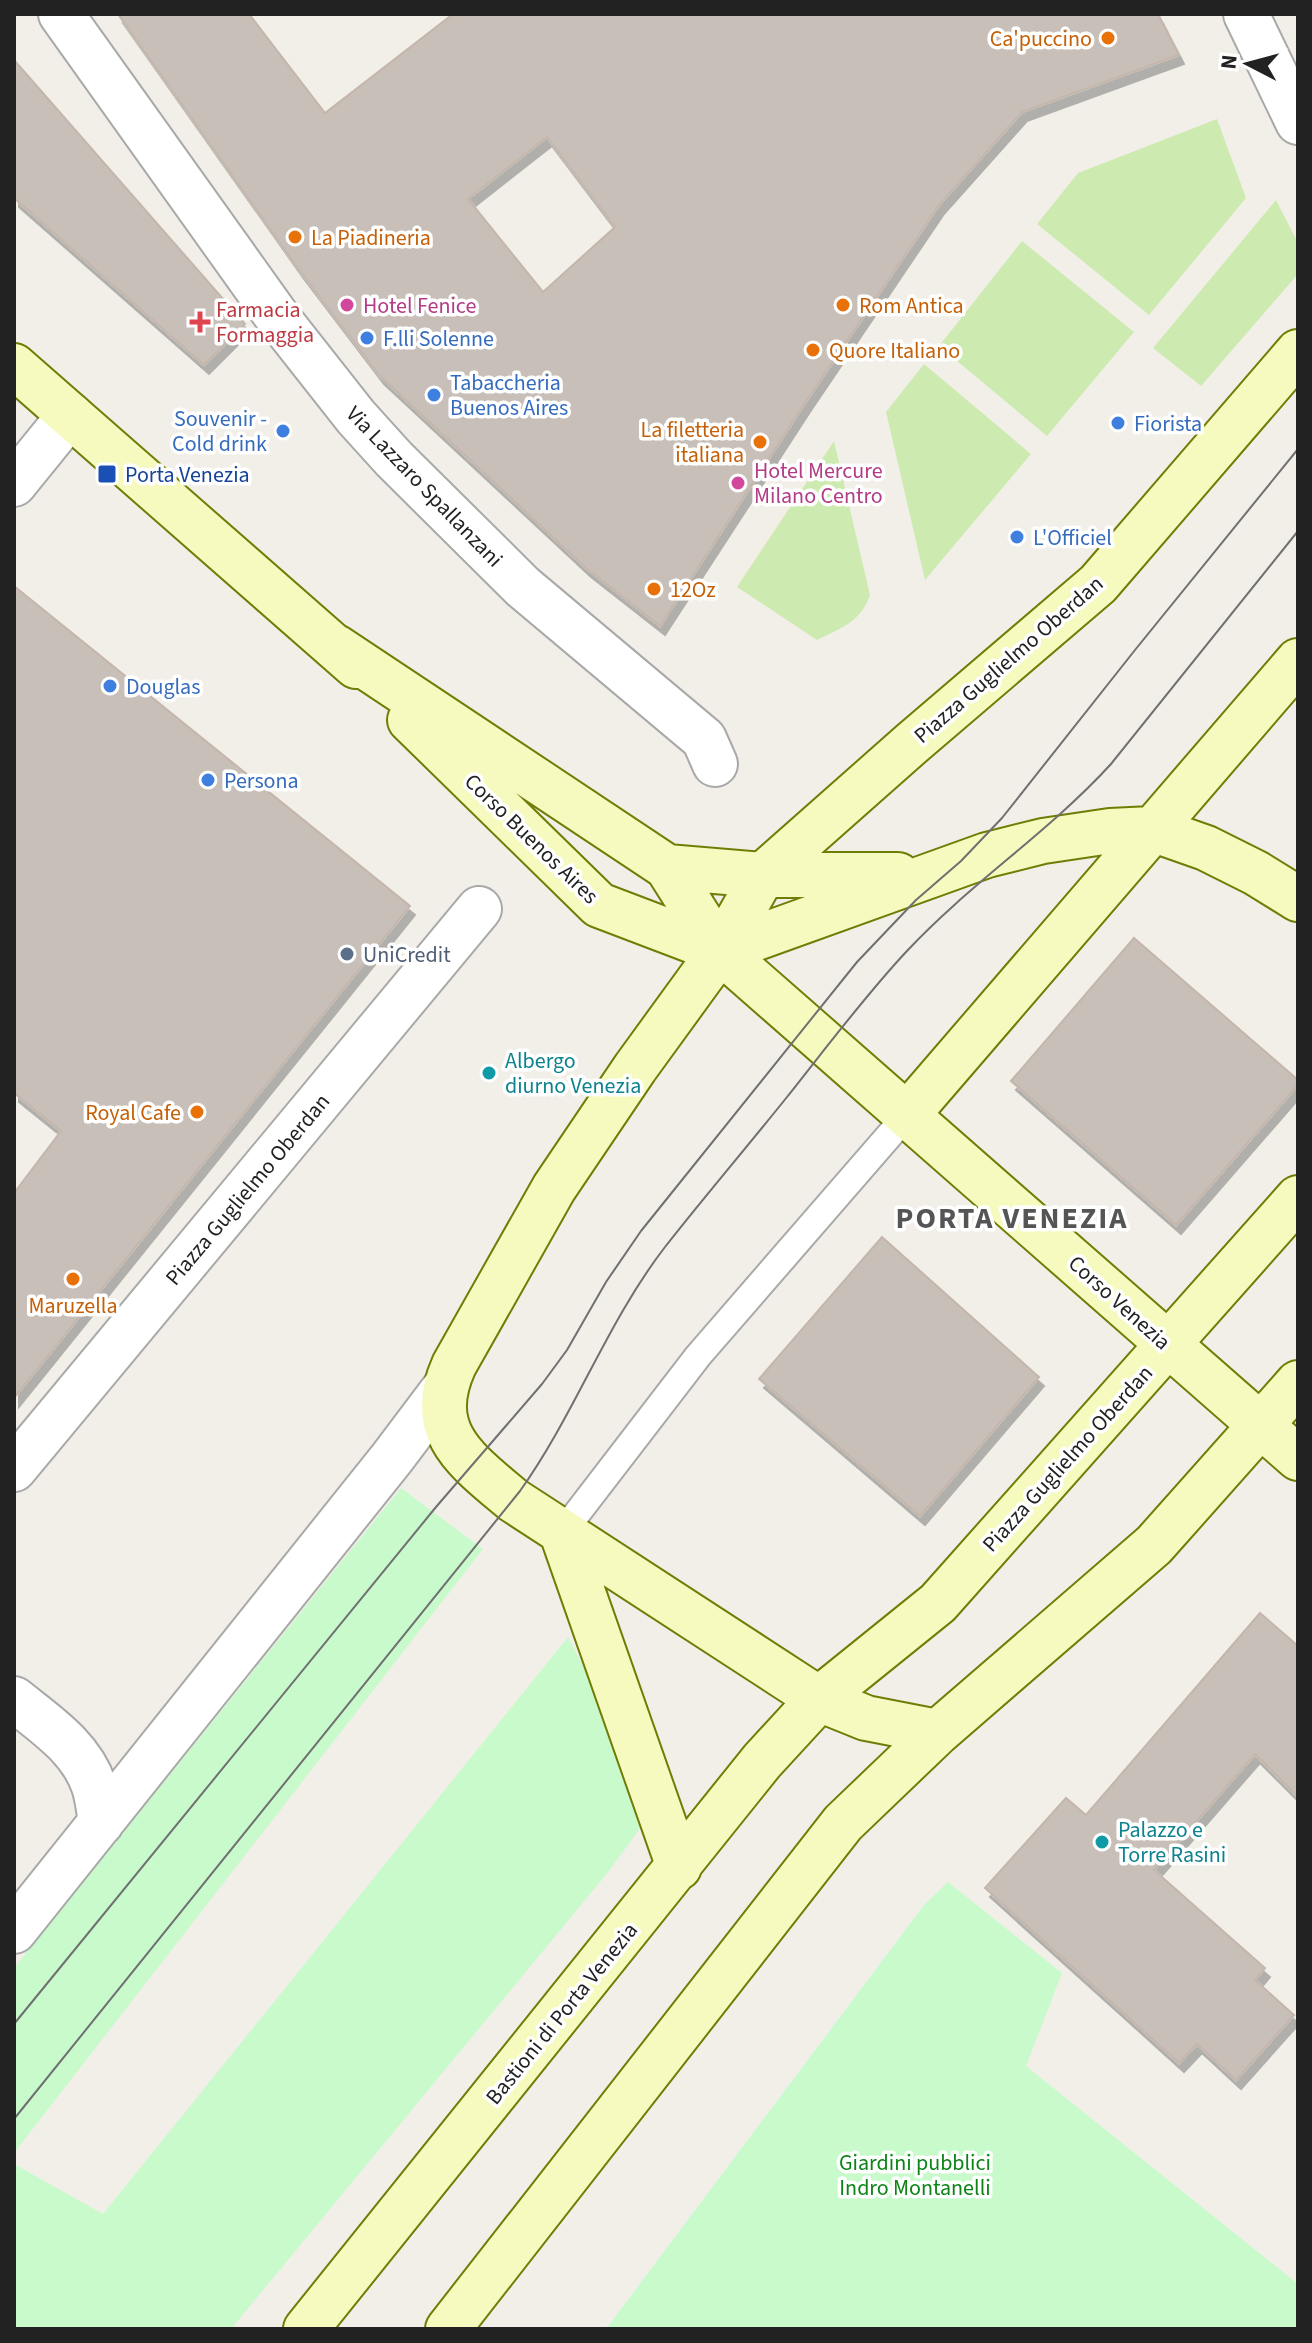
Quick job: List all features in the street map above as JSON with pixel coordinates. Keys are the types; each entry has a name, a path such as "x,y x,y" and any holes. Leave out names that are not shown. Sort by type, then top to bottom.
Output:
{"main road":[{"name":"Piazza Guglielmo Oberdan","path":"938,1732 866,1718 819,1699 513,1500 473,1466 449,1435 444,1417 444,1389 454,1365 554,1188 635,1068 720,951 763,875 1098,584 1298,352"},
{"name":"Corso Buenos Aires","path":"14,366 336,647 599,905 720,951"},
{"name":"Corso Buenos Aires","path":"336,647 667,867 720,951"},
{"path":"1298,661 1152,829 907,1115 720,951 987,855 1043,841 1110,831 1152,829 1206,848 1298,899"},
{"name":"Corso Buenos Aires","path":"667,867 763,875"},
{"path":"763,875 932,875"},
{"name":"Corso Venezia","path":"907,1115 1298,1458"},
{"name":"Piazza Guglielmo Oberdan","path":"819,1699 938,1603 1298,1198"},
{"path":"448,2329 843,1823 938,1732 1154,1545 1298,1383"},
{"path":"562,1533 679,1867"},
{"name":"Bastioni di Porta Venezia","path":"306,2329 762,1761 819,1699"}],"street":[{"name":"Via Lazzaro Spallanzani","path":"61,14 278,318 356,417 523,587 704,739 715,764"},
{"path":"1265,34 1298,122"},
{"path":"14,484 70,415"},
{"name":"Piazza Guglielmo Oberdan","path":"14,1469 479,909"},
{"name":"Piazza Guglielmo Oberdan","path":"14,1931 444,1389"},
{"path":"14,1699 65,1741 83,1763 95,1787 101,1823"}],"lane":[{"path":"562,1533 698,1356 907,1115"}],"green space":[{"path":"1217,119 1246,198 1149,315 1037,224 1078,173"},
{"path":"1276,200 1298,243 1298,274 1201,386 1153,348"},
{"path":"1022,241 1134,332 1047,436 939,346"},
{"path":"924,364 1031,454 925,580 886,412"},
{"path":"834,441 870,595 856,618 817,640 737,587"},
{"path":"401,1488 483,1549 14,2153 14,1968"},
{"path":"568,1637 598,1694 646,1820 609,1871 231,2329 14,2329 14,2164 103,2214"},
{"name":"Giardini pubblici Indro Montanelli","path":"948,1882 1062,1973 1026,2066 1298,2284 1298,2329 606,2329 924,1905"}],"building":[{"path":"118,14 249,14 325,113 453,14 1158,14 1179,55 1022,112 939,205 660,626 586,568 379,375 299,270","holes":["547,137 615,227 543,292 468,199"]},
{"path":"14,60 245,324 204,365 14,198"},
{"path":"14,586 410,906 14,1398 14,1193 61,1131 14,1093"},
{"name":"Porta Venezia","path":"1134,938 1298,1080 1298,1085 1176,1225 1011,1081"},
{"name":"Porta Venezia","path":"882,1237 1039,1377 920,1516 759,1379"},
{"name":"Palazzo e Torre Rasini","path":"1260,1613 1298,1646 1298,1797 1255,1754 1154,1870 1265,1968 1255,1980 1294,2015 1236,2080 1197,2044 1179,2063 985,1888 1066,1798 1086,1815"}],"tram line":[{"path":"14,2024 436,1507 542,1384 567,1350 606,1282 641,1231 857,962 916,900 961,861 1002,818 1298,449"},
{"path":"14,2119 520,1491 558,1431 644,1276 845,1023 930,927 1061,813 1111,764 1298,531"}],"place":[{"name":"Ca'puccino","path":"1108,38"},
{"name":"La Piadineria","path":"295,237"},
{"name":"Hotel Fenice","path":"347,305"},
{"name":"Rom Antica","path":"843,305"},
{"name":"Farmacia Formaggia","path":"200,322"},
{"name":"F.lli Solenne","path":"367,338"},
{"name":"Quore Italiano","path":"813,350"},
{"name":"Tabaccheria Buenos Aires","path":"434,395"},
{"name":"Fiorista","path":"1118,423"},
{"name":"Souvenir - Cold drink","path":"283,431"},
{"name":"La filetteria italiana","path":"760,442"},
{"name":"Porta Venezia","path":"107,474"},
{"name":"Hotel Mercure Milano Centro","path":"738,483"},
{"name":"L'Officiel","path":"1017,537"},
{"name":"12Oz","path":"654,589"},
{"name":"Douglas","path":"110,686"},
{"name":"Persona","path":"208,780"},
{"name":"UniCredit","path":"347,954"},
{"name":"Albergo diurno Venezia","path":"489,1073"},
{"name":"Royal Cafe","path":"197,1112"},
{"name":"Maruzella","path":"73,1279"},
{"name":"Palazzo e Torre Rasini","path":"1102,1842"}],"district":[{"name":"PORTA VENEZIA","path":"1012,1218"}]}
